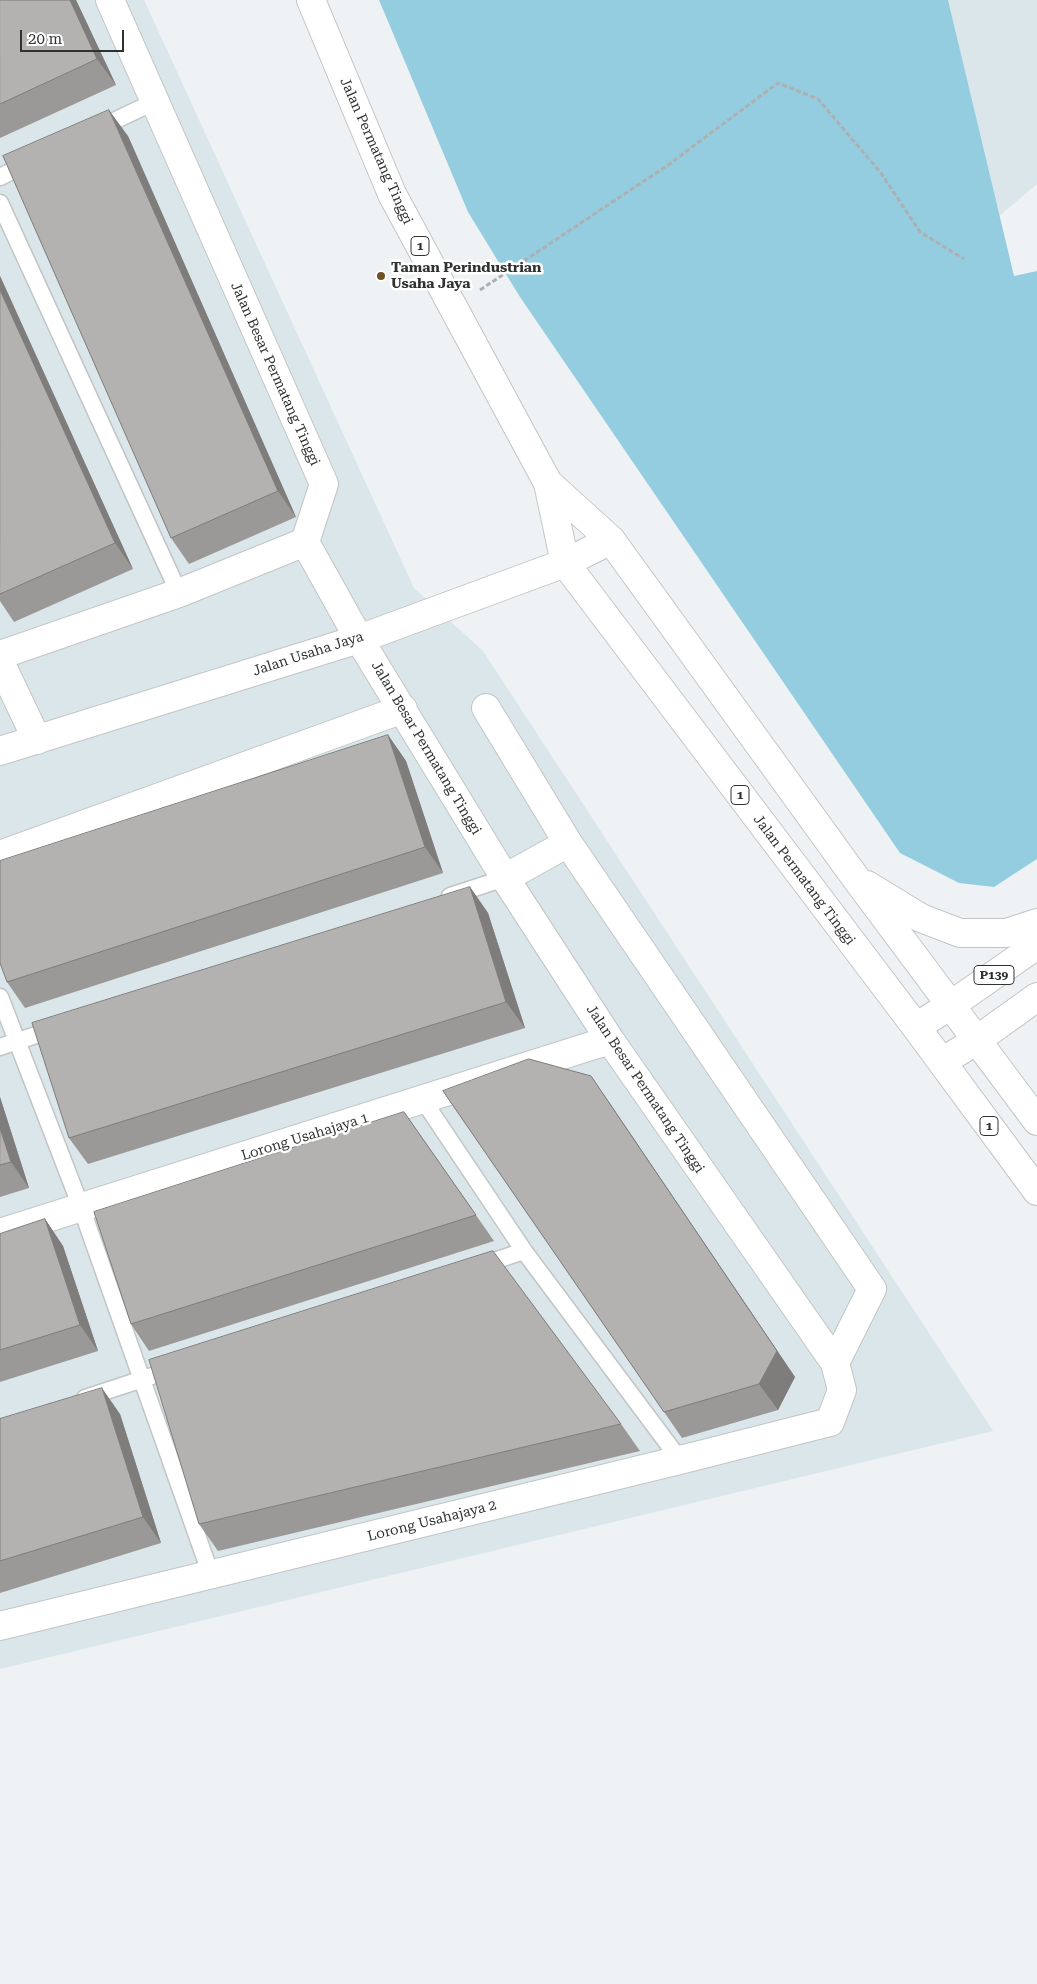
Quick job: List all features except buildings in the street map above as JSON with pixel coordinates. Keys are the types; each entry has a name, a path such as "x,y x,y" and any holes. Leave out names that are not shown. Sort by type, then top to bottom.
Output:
{"main road":[{"name":"Jalan Besar Permatang Tinggi","path":"110,0 156,100 324,484 305,542 359,638 505,878 610,1040 835,1363 842,1390"},
{"name":"Jalan Permatang Tinggi","path":"311,0 392,194 548,483 565,563 916,1027 1037,1191"},
{"name":"Jalan Permatang Tinggi","path":"548,483 611,540 855,877 1037,1121"},
{"name":"Jalan Usaha Jaya","path":"0,752 359,638 565,563 611,540"},
{"path":"0,655 179,592 305,542"},
{"path":"0,662 37,740"},
{"path":"0,855 403,708"},
{"path":"486,708 568,843 872,1289 835,1363"},
{"path":"505,878 568,843"},
{"path":"855,877 921,918 960,933 1006,933 1037,924"},
{"name":"P139","path":"916,1027 1037,945"},
{"path":"942,1062 977,1040 1037,997"},
{"name":"Lorong Usahajaya 1","path":"0,1232 610,1040"},
{"name":"Lorong Usahajaya 2","path":"0,1626 830,1422 842,1390"}],"lane":[{"path":"86,135 156,100"},
{"path":"0,177 43,156"},
{"path":"0,203 179,592"},
{"path":"440,900 505,878"},
{"path":"0,997 81,1207 211,1575"},
{"path":"0,1047 73,1023"},
{"path":"423,1100 524,1251 680,1460"},
{"path":"468,1270 524,1251"},
{"path":"66,1405 170,1370"}],"path":[{"path":"453,308 668,166 778,83 818,99 882,173 920,232 964,259"}],"shaded area":[{"path":"0,0 144,0 414,588 483,651 993,1431 0,1669"},
{"path":"379,0 948,0 1014,276 1037,271 1037,859 994,887 959,883 900,853 520,297 468,212"},
{"path":"948,0 1037,0 1037,184 998,217"}],"place":[{"name":"Taman Perindustrian Usaha Jaya","path":"381,276"}]}
